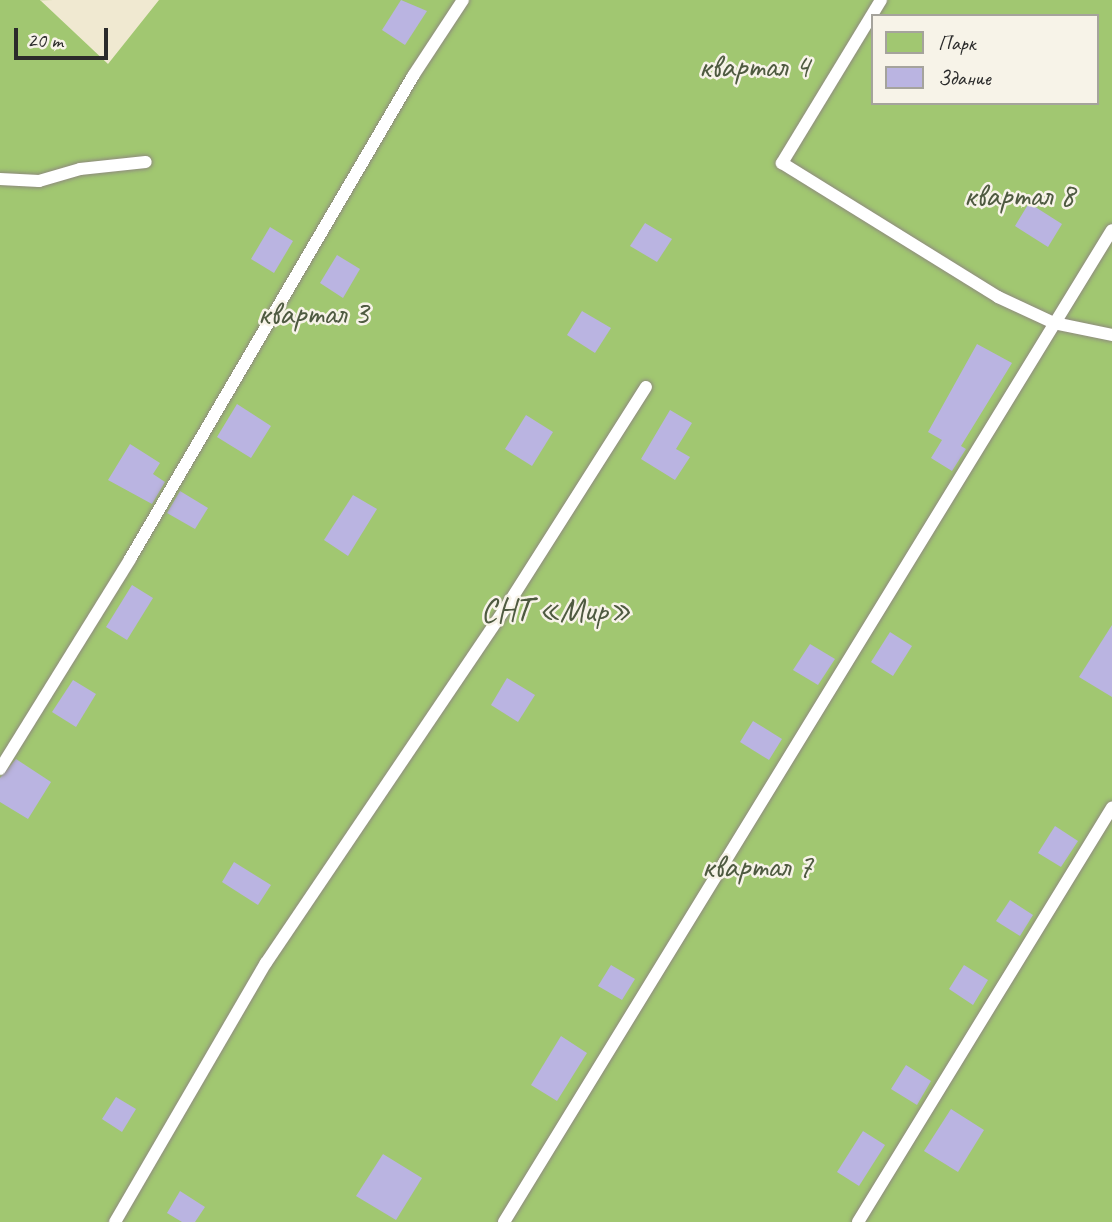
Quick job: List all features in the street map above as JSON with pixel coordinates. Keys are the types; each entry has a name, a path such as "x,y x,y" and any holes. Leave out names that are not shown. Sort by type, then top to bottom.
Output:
{"lane":[{"path":"0,769 130,559 413,76 463,0"},
{"path":"870,18 782,163 998,297 1054,323 1112,335"},
{"path":"0,179 39,181 80,169 146,162"},
{"path":"503,1222 1112,230"},
{"path":"115,1222 265,963 505,609 646,387"},
{"path":"858,1222 1112,808"}],"green space":[{"name":"СНТ «Мир»","path":"0,0 40,0 108,64 159,0 1112,0 1112,1222 0,1222"}],"building":[{"path":"401,0 427,11 405,45 382,30"},
{"path":"1029,203 1062,224 1048,247 1015,226"},
{"path":"645,223 672,239 657,262 630,246"},
{"path":"270,227 293,241 274,273 251,259"},
{"path":"337,255 360,269 343,298 320,283"},
{"path":"582,311 611,328 595,353 567,335"},
{"path":"977,344 1012,363 961,446 966,449 952,471 931,458 942,440 928,432"},
{"path":"237,404 271,426 251,458 217,437"},
{"path":"670,410 692,423 676,449 690,457 675,480 641,459"},
{"path":"526,415 553,432 532,466 505,449"},
{"path":"130,444 160,463 153,474 165,482 152,504 108,480"},
{"path":"180,491 208,508 195,529 167,513"},
{"path":"353,495 377,509 348,556 324,540"},
{"path":"132,585 153,598 127,640 106,627"},
{"path":"1112,625 1112,697 1079,677"},
{"path":"890,632 912,646 893,676 871,662"},
{"path":"810,644 835,659 818,685 793,670"},
{"path":"507,678 535,695 518,722 491,705"},
{"path":"73,680 96,694 76,727 52,712"},
{"path":"753,721 782,739 769,760 740,742"},
{"path":"16,759 51,782 28,819 0,802 0,778"},
{"path":"1055,826 1078,841 1061,867 1038,853"},
{"path":"234,862 271,885 258,905 222,882"},
{"path":"1010,900 1033,915 1020,936 996,921"},
{"path":"611,965 635,979 622,1000 598,986"},
{"path":"964,965 988,980 973,1005 949,989"},
{"path":"561,1036 587,1053 557,1101 531,1085"},
{"path":"906,1065 931,1081 917,1105 891,1089"},
{"path":"116,1097 136,1109 122,1132 102,1119"},
{"path":"951,1109 984,1130 958,1172 924,1151"},
{"path":"863,1131 885,1145 859,1186 837,1172"},
{"path":"383,1154 422,1178 396,1220 356,1196"},
{"path":"180,1191 205,1207 195,1222 182,1222 167,1213"}],"park label":[{"name":"квартал 4","path":"754,67"},
{"name":"квартал 8","path":"1019,196"},
{"name":"квартал 3","path":"313,314"},
{"name":"квартал 7","path":"757,867"}]}
